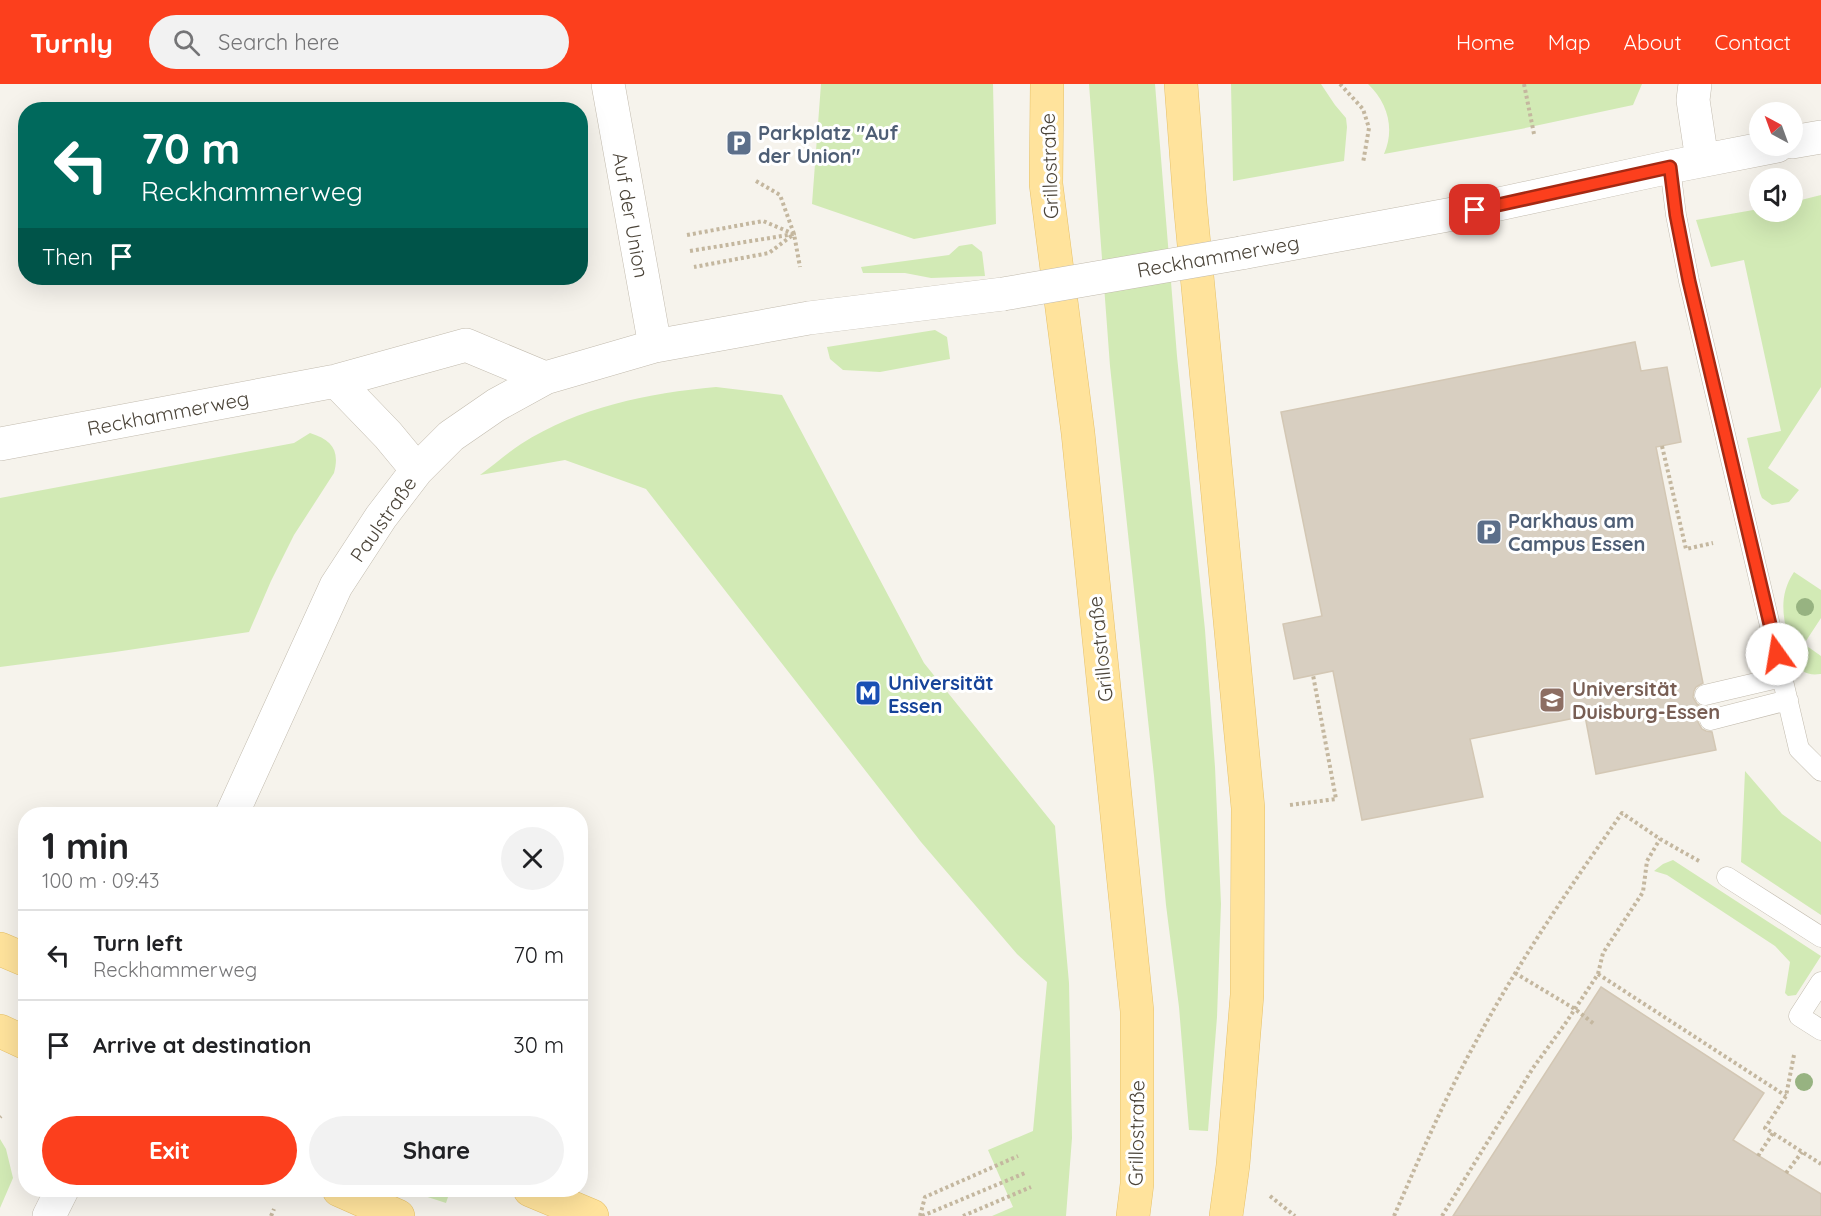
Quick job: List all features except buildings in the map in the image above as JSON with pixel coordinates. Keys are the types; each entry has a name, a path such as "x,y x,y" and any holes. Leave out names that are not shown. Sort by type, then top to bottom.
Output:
{"main road":[{"name":"Grillostraße","path":"1047,84 1046,184 1079,444 1137,1011 1137,1184 1133,1216"},
{"path":"1181,84 1190,203 1248,808 1247,995 1233,1165 1226,1216"},
{"path":"0,949 18,957"},
{"path":"0,1031 18,1039"},
{"path":"355,1197 398,1216"},
{"path":"547,1197 592,1216"}],"street":[{"name":"Auf der Union","path":"608,84 655,346"},
{"path":"1695,84 1693,99 1702,160"},
{"path":"1803,140 1821,137"},
{"name":"Reckhammerweg","path":"655,346 809,318 1003,294 1241,253 1453,214 1749,151"},
{"name":"Reckhammerweg","path":"0,444 336,381 466,345 545,378"},
{"name":"Paulstraße","path":"235,807 336,586 381,517 417,470 451,435 496,405 545,378 655,346"},
{"path":"336,381 388,435 417,470"},
{"path":"49,1216 59,1197"}],"lane":[{"path":"1670,167 1676,215 1689,281 1799,750 1821,771"},
{"path":"1705,695 1782,677"},
{"path":"1710,720 1788,700"},
{"path":"1727,877 1821,937"},
{"path":"1821,982 1799,1016 1821,1030"}],"path":[{"path":"1340,84 1363,109 1369,128 1363,163"},
{"path":"1524,84 1534,134"},
{"path":"756,181 780,195 794,234 800,267"},
{"path":"687,235 763,221 794,234"},
{"path":"690,251 794,234"},
{"path":"694,267 769,253 794,234"},
{"path":"1662,446 1686,549 1749,537"},
{"path":"1281,806 1336,799 1313,675"},
{"path":"1403,1216 1395,1214 1420,1154 1472,1047 1515,973 1622,813 1660,839 1727,877"},
{"path":"1442,1216 1533,1068 1598,974 1604,953 1644,892 1647,861 1660,839"},
{"path":"1515,973 1575,1009 1594,1024"},
{"path":"1598,974 1786,1096"},
{"path":"1799,1016 1799,1032 1786,1096 1765,1128 1821,1164"},
{"path":"1758,1156 1773,1133"},
{"path":"1786,1173 1802,1152"},
{"path":"921,1216 925,1197 1018,1156"},
{"path":"921,1216 1025,1173"},
{"path":"963,1216 1031,1187"},
{"path":"271,1216 274,1209"}],"green space":[{"path":"821,84 993,84 996,224 914,239 812,204"},
{"path":"1089,84 1155,84 1177,356 1205,630 1215,767 1221,904 1217,1017 1208,1131 1189,1130 1179,1007 1166,905 1110,366"},
{"path":"1231,84 1321,84 1346,118 1344,161 1233,181"},
{"path":"1368,84 1642,84 1633,105 1521,129 1384,154 1389,135 1388,117 1380,99"},
{"path":"1821,195 1821,387 1768,468 1799,490 1789,502 1772,505 1762,498 1760,493 1747,438 1781,431 1744,260 1711,267 1696,220 1749,211 1749,222 1803,222 1803,200"},
{"path":"972,244 982,252 985,276 931,278 905,273 863,273 861,267 949,255 959,246"},
{"path":"935,330 947,337 950,359 880,372 843,370 830,359 827,347"},
{"path":"716,387 782,395 924,663 1055,826 1069,983 1072,1138 1066,1216 992,1216 1013,1207 988,1150 1033,1131 1047,982 1017,954 921,842 646,489 565,460 480,475 521,444 543,431 590,411 665,393"},
{"path":"310,433 324,439 335,452 334,473 294,535 249,632 0,667 0,498 294,443"},
{"path":"1794,572 1821,590 1821,618 1804,644 1821,656 1821,674 1804,672 1794,661 1783,605 1788,583"},
{"path":"1745,771 1782,814 1821,842 1821,915 1741,862"},
{"path":"1673,860 1821,956 1796,995 1788,996 1785,993 1790,962 1775,946 1667,875 1654,871"},
{"path":"0,1139 6,1149 13,1178 0,1208"},
{"path":"428,1197 448,1197 446,1203"}],"place":[{"name":"Parkplatz \"Auf der Union\"","path":"739,143"},
{"name":"Parkhaus am Campus Essen","path":"1489,532"},
{"name":"Universität Essen","path":"868,693"},
{"name":"Universität Duisburg-Essen","path":"1552,700"}],"route":[{"path":"1475,210 1670,167 1676,215 1689,281 1777,654"}]}
